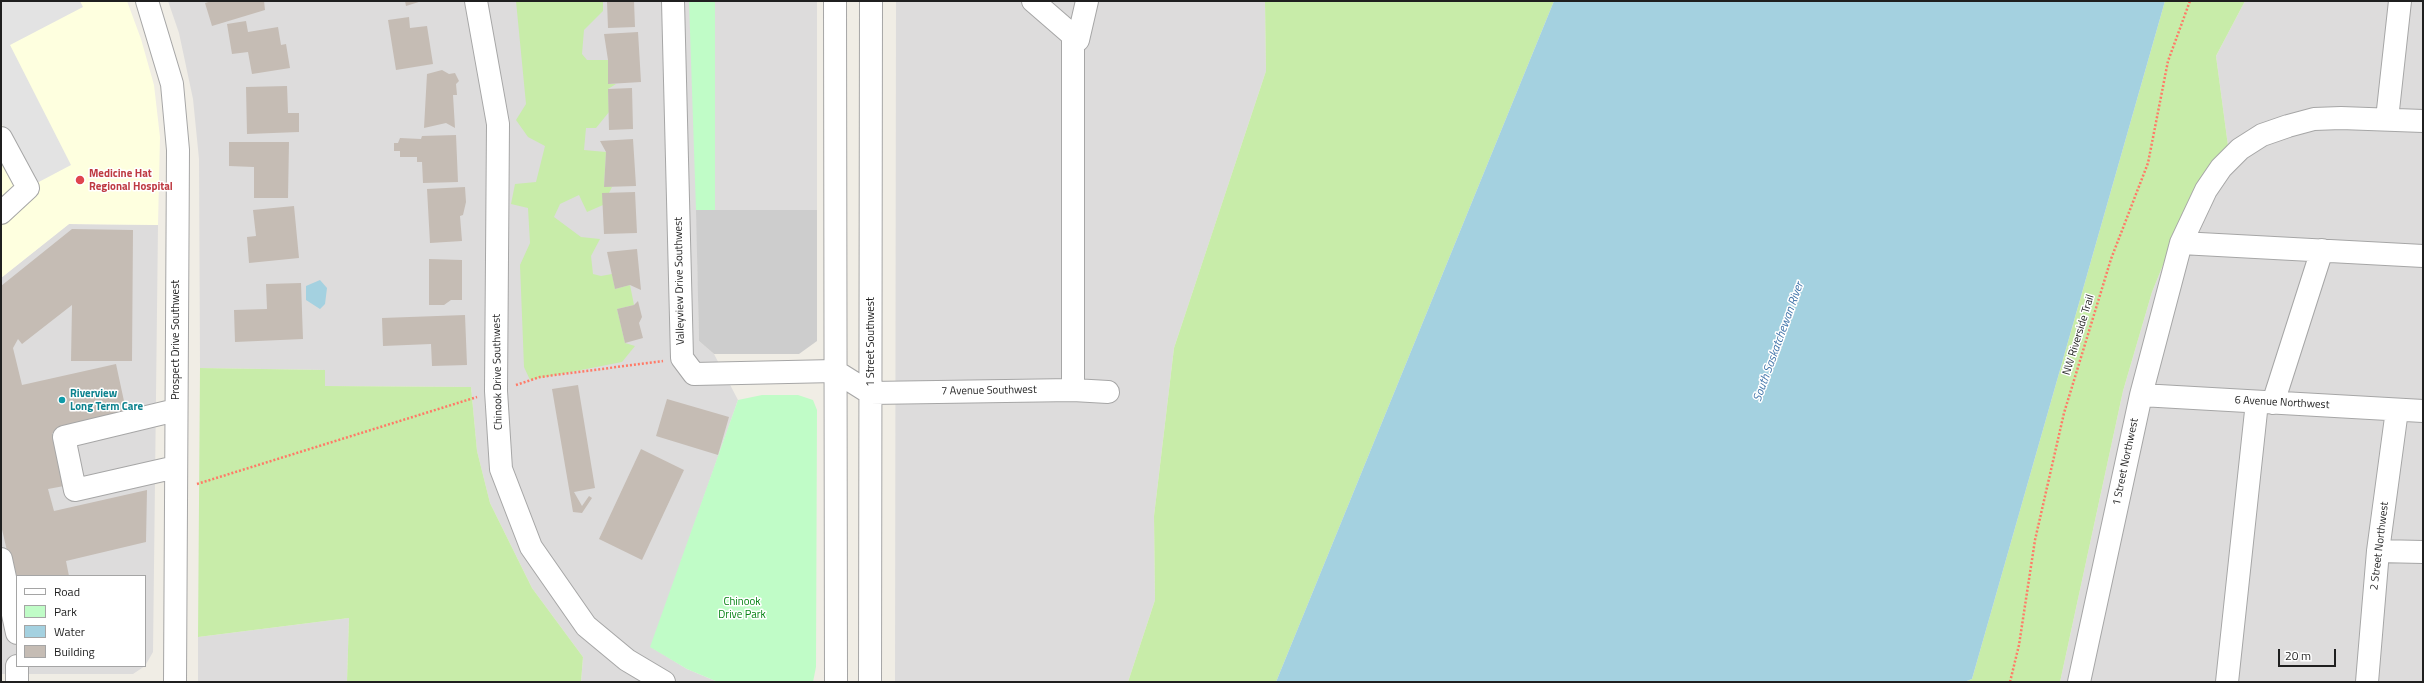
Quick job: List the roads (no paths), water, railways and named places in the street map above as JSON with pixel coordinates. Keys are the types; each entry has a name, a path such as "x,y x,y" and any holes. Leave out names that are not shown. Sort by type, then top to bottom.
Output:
{"street":[{"name":"Prospect Drive Southwest","path":"147,1 172,84 178,150 175,682"},
{"name":"Chinook Drive Southwest","path":"476,1 498,124 496,391 502,469 531,547 586,626 626,660 664,682"},
{"name":"Valleyview Drive Southwest","path":"673,1 682,358 694,374 835,371"},
{"path":"835,1 836,682"},
{"name":"1 Street Southwest","path":"870,682 871,1"},
{"path":"1033,1 1078,40 1087,1"},
{"path":"2386,119 2400,1"},
{"path":"1072,35 1073,390"},
{"name":"1 Street Northwest","path":"2079,682 2141,394 2180,243 2206,190 2221,168 2240,149 2251,142 2288,126 2314,119 2341,118 2423,120"},
{"path":"1,138 28,188 1,213"},
{"path":"2180,243 2423,256"},
{"path":"2227,682 2265,403 2322,250"},
{"path":"835,371 870,393"},
{"name":"7 Avenue Southwest","path":"870,393 1073,390 1108,392"},
{"name":"6 Avenue Northwest","path":"2141,394 2265,403 2423,411"},
{"path":"176,410 64,437 75,490 176,467"},
{"name":"2 Street Northwest","path":"2366,682 2378,551 2397,410"},
{"path":"2378,551 2423,552"},
{"path":"1,559 16,628"},
{"path":"17,667 17,682"}],"water":[{"name":"South Saskatchewan River","path":"1554,1 2165,1 1972,679 1964,682 1276,682"},
{"path":"320,280 327,288 325,304 320,309 306,300 306,286"}],"place":[{"name":"Medicine Hat Regional Hospital","path":"80,180"},
{"name":"Riverview Long Term Care","path":"62,400"}],"park label":[{"name":"Chinook Drive Park","path":"742,608"}]}
